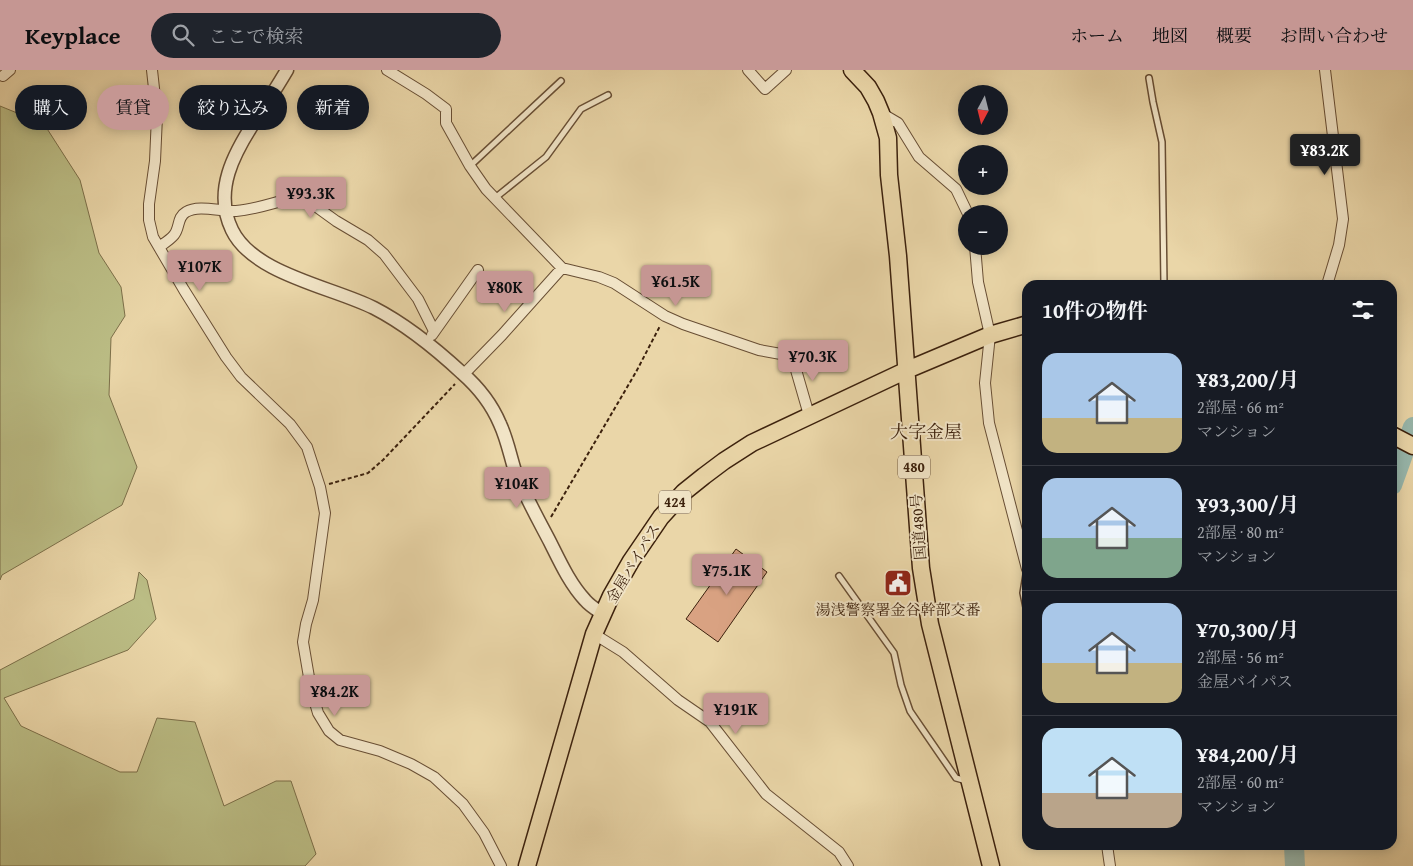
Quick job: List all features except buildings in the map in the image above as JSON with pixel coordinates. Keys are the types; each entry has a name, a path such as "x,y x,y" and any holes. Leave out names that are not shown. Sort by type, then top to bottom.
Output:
{"highway":[{"name":"国道480号","path":"852,70 868,87 881,113 888,138 921,568 930,624 991,866"},
{"name":"金屋バイパス","path":"527,866 594,634 602,614 641,544 684,492 724,461 752,443 907,370 990,335 1022,326"},
{"path":"1397,438 1413,446"}],"street":[{"path":"152,70 157,116 155,160 149,204 149,220 153,237 241,377 290,424 307,447 320,487 325,513 313,600 303,642 310,689 318,713 329,731 340,740 380,751 411,764 434,777 463,804 484,833 501,866"},
{"path":"288,70 246,135 231,163 225,192 226,210 232,230 246,250 266,264 375,309 427,342 464,374 485,398 500,424 516,472 543,530 572,583 586,601 602,614"},
{"path":"387,70 446,109 446,123 470,166 486,189 562,268 599,277 614,283 665,316 682,324 759,350 792,356 809,415"},
{"path":"748,70 764,89 786,70"},
{"path":"1325,70 1342,219 1338,245 1328,280"},
{"path":"881,113 898,123 920,157 956,189 964,205"},
{"path":"159,247 174,235 179,226 180,217 194,209 236,211 300,195 336,221 368,240 384,254 418,299 434,331"},
{"path":"976,255 978,282 990,335 985,383 989,422 1022,550"},
{"path":"464,374 562,268"},
{"path":"427,342 478,270"},
{"path":"594,634 623,652 678,700 710,722 766,794 839,852 848,866"},
{"path":"1108,850 1110,866"}],"lane":[{"path":"1150,78 1152,102 1162,142 1164,280"},
{"path":"470,166 561,81"},
{"path":"495,198 546,157 581,109 608,95"},
{"path":"839,576 894,653 901,685 910,711 956,778 970,781"}],"path":[{"path":"543,530 636,372 665,316"},
{"path":"320,487 368,473 383,460 464,374"}],"green space":[{"path":"0,106 15,112 15,130 48,130 80,180 99,253 121,287 125,316 111,338 109,395 137,467 122,505 2,575 0,580"},
{"path":"139,572 147,580 156,619 128,650 4,698 21,726 120,772 137,772 157,718 195,722 224,806 276,781 291,781 316,854 305,866 0,866 0,670 134,599"}],"waterway":[{"path":"1397,471 1413,427"},
{"path":"1294,850 1295,866"}],"place":[{"name":"湯浅警察署金谷幹部交番","path":"898,583"}],"district":[{"name":"大字金屋","path":"926,431"}]}
